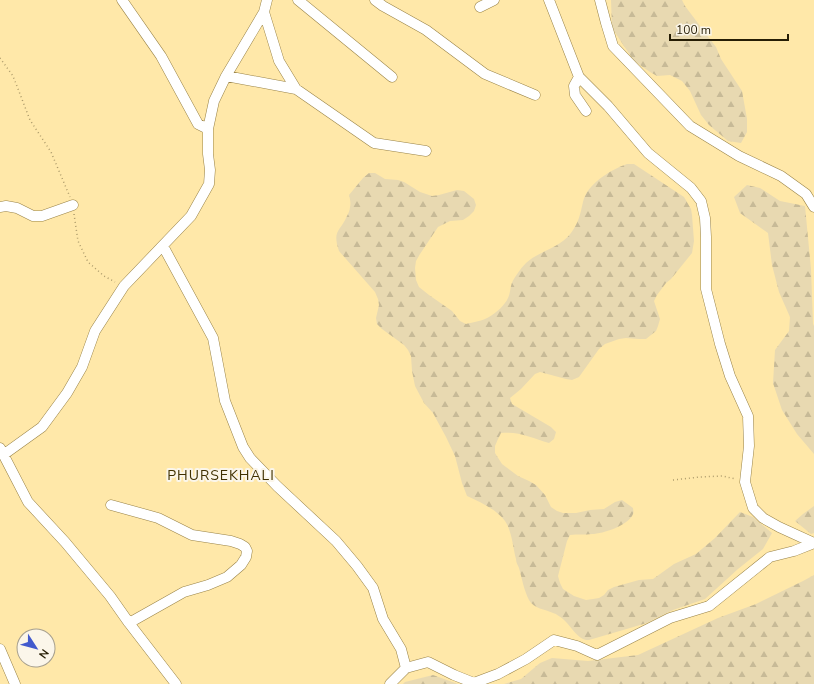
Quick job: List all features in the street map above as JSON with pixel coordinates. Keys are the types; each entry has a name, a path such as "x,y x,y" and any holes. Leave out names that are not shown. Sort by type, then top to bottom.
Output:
{"street":[{"path":"122,0 161,56 198,124 208,129"},
{"path":"176,684 110,596 28,502 2,452 42,427 67,393 82,367 95,331 124,286 192,216 209,184 210,170 208,154 208,129 214,101 226,76 264,12 267,0"},
{"path":"298,0 392,77"},
{"path":"375,0 426,30 485,74 535,95"},
{"path":"480,7 494,0"},
{"path":"549,0 580,77 608,106 648,153 691,188 701,201 705,218 706,289 730,376 748,416 749,446 746,482 753,508 763,518 814,543"},
{"path":"600,0 613,46 690,126 739,156 781,176 806,194 814,207"},
{"path":"264,12 279,61 296,89 374,143 426,151"},
{"path":"226,76 296,89"},
{"path":"580,77 574,86 575,95 586,111"},
{"path":"0,207 6,206 17,208 33,216 42,216 73,205"},
{"path":"163,246 213,338 225,401 243,447 250,458 271,480 336,541 357,566 373,588 383,619 401,649 406,668"},
{"path":"111,505 158,518 192,535 231,541 240,544 245,547 247,551 246,557 241,565 227,577 208,585 184,592 129,623"},
{"path":"390,684 406,668 428,662 474,683 498,674 526,659 554,640 577,646 597,655 670,618 709,606 770,557 794,551 814,543"},
{"path":"0,649 14,684"}],"path":[{"path":"0,58 13,76 30,120 51,152 73,205 78,241 88,262 104,276 124,286"},
{"path":"673,480 722,476 746,482"}],"green space":[{"path":"611,0 682,0 716,47 721,59 742,91 747,119 747,132 741,143 728,141 709,125 701,115 690,91 682,81 670,75 657,76 634,61 612,28"},
{"path":"627,164 634,164 684,197 691,209 692,215 694,241 692,253 657,295 654,301 660,319 656,331 646,339 626,338 605,344 599,349 579,377 572,380 540,372 535,374 510,398 512,404 551,427 556,432 554,439 549,443 519,434 501,433 495,446 495,453 502,464 518,476 536,485 545,495 551,507 557,511 563,513 576,513 604,509 615,502 622,500 633,508 631,518 609,531 597,534 570,535 558,576 563,589 574,596 586,600 599,598 614,587 639,580 653,579 674,564 696,554 715,538 740,512 753,517 772,533 763,549 705,599 673,610 647,623 587,640 578,635 565,621 554,613 537,607 529,600 516,562 511,535 505,521 492,509 467,496 455,456 433,413 424,403 415,386 411,356 408,350 404,345 377,324 376,318 379,305 375,292 339,251 336,239 349,211 349,195 369,173 375,173 385,179 404,182 420,192 432,196 457,190 464,191 474,199 476,205 474,211 463,220 450,221 438,227 416,261 416,280 419,287 452,311 460,321 466,324 478,321 492,315 505,303 509,296 513,281 526,263 537,255 561,242 571,233 579,218 585,195 589,189 600,178"},
{"path":"747,185 760,188 780,201 805,206 811,269 814,326 814,454 797,434 782,410 773,383 775,350 789,331 790,317 779,292 772,265 768,233 740,213 734,197"},
{"path":"814,506 814,533 811,534 795,521"},
{"path":"814,575 814,684 504,684 521,679 540,663 552,658 588,661 638,655 718,618 756,604"},
{"path":"433,675 458,684 403,684 405,682"}],"district":[{"name":"PHURSEKHALI","path":"221,475"}]}
